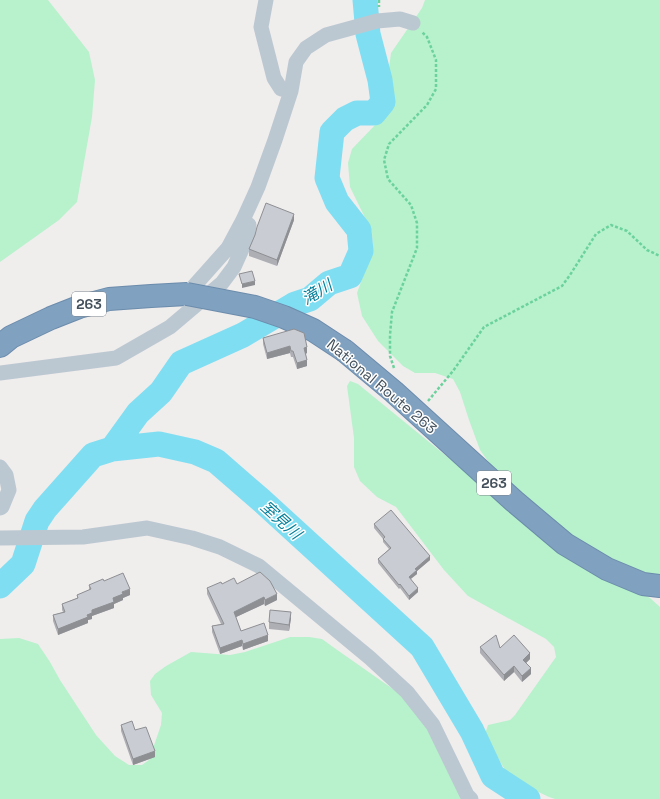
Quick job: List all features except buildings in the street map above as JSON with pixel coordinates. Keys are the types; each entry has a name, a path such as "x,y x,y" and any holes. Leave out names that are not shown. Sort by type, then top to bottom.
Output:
{"highway":[{"name":"National Route 263","path":"0,346 12,337 51,318 79,307 109,299 187,294 255,307 284,317 313,330 345,351 394,392 514,501 565,544 607,569 651,585"}],"street":[{"path":"266,0 261,27 274,78 281,89 291,91"},
{"path":"187,294 228,248 243,220 258,187 291,91 296,62 306,48 326,35 377,21 400,19 413,23"},
{"path":"0,372 116,358 170,327 222,283 234,268 247,238 249,225 243,220"},
{"path":"0,467 6,475 9,490 2,507 0,508"},
{"path":"0,538 83,537 148,528 192,538 220,547 259,566 364,653 407,692 433,725 467,795 471,799"},
{"path":"651,585 660,598"}],"path":[{"path":"394,392 396,379 390,356 392,312 417,248 417,223 411,205 388,179 384,160 389,144 427,105 436,90 436,60 427,37 413,23"},
{"path":"418,414 453,371 484,327 562,286 596,234 611,225 627,231 647,250 660,256"}],"green space":[{"path":"0,0 48,0 89,52 95,80 92,117 77,202 59,220 0,262"},
{"path":"425,0 660,0 660,574 648,574 615,562 580,543 498,475 480,450 460,392 453,379 435,373 415,373 403,366 378,341 362,316 357,293 373,249 372,232 350,187 348,163 352,149 376,124 387,107 388,76 391,53 422,8"},
{"path":"350,381 358,384 483,486 650,598 660,607 660,799 555,799 530,788 508,775 485,734 488,725 510,720 515,715 556,657 554,647 546,639 468,596 444,570 396,507 377,497 360,481 354,467 354,438 347,386"},
{"path":"290,637 322,639 400,694 443,745 465,799 0,799 0,639 19,638 38,644 96,735 115,756 129,765 142,765 149,760 161,725 162,713 151,695 150,681 155,674 191,652 230,655 245,652"}],"waterway":[{"name":"滝川","path":"112,449 138,413 161,392 181,363 243,335 295,304 310,299 329,283 350,276 361,251 359,230 337,202 327,178 332,132 345,119 357,113 374,113 383,102 380,80 368,34 365,0"},
{"name":"室見川","path":"0,586 23,564 37,521 45,509 93,455 112,449 159,444 195,452 216,461 261,500 422,647 472,731 493,776 528,799"}]}
